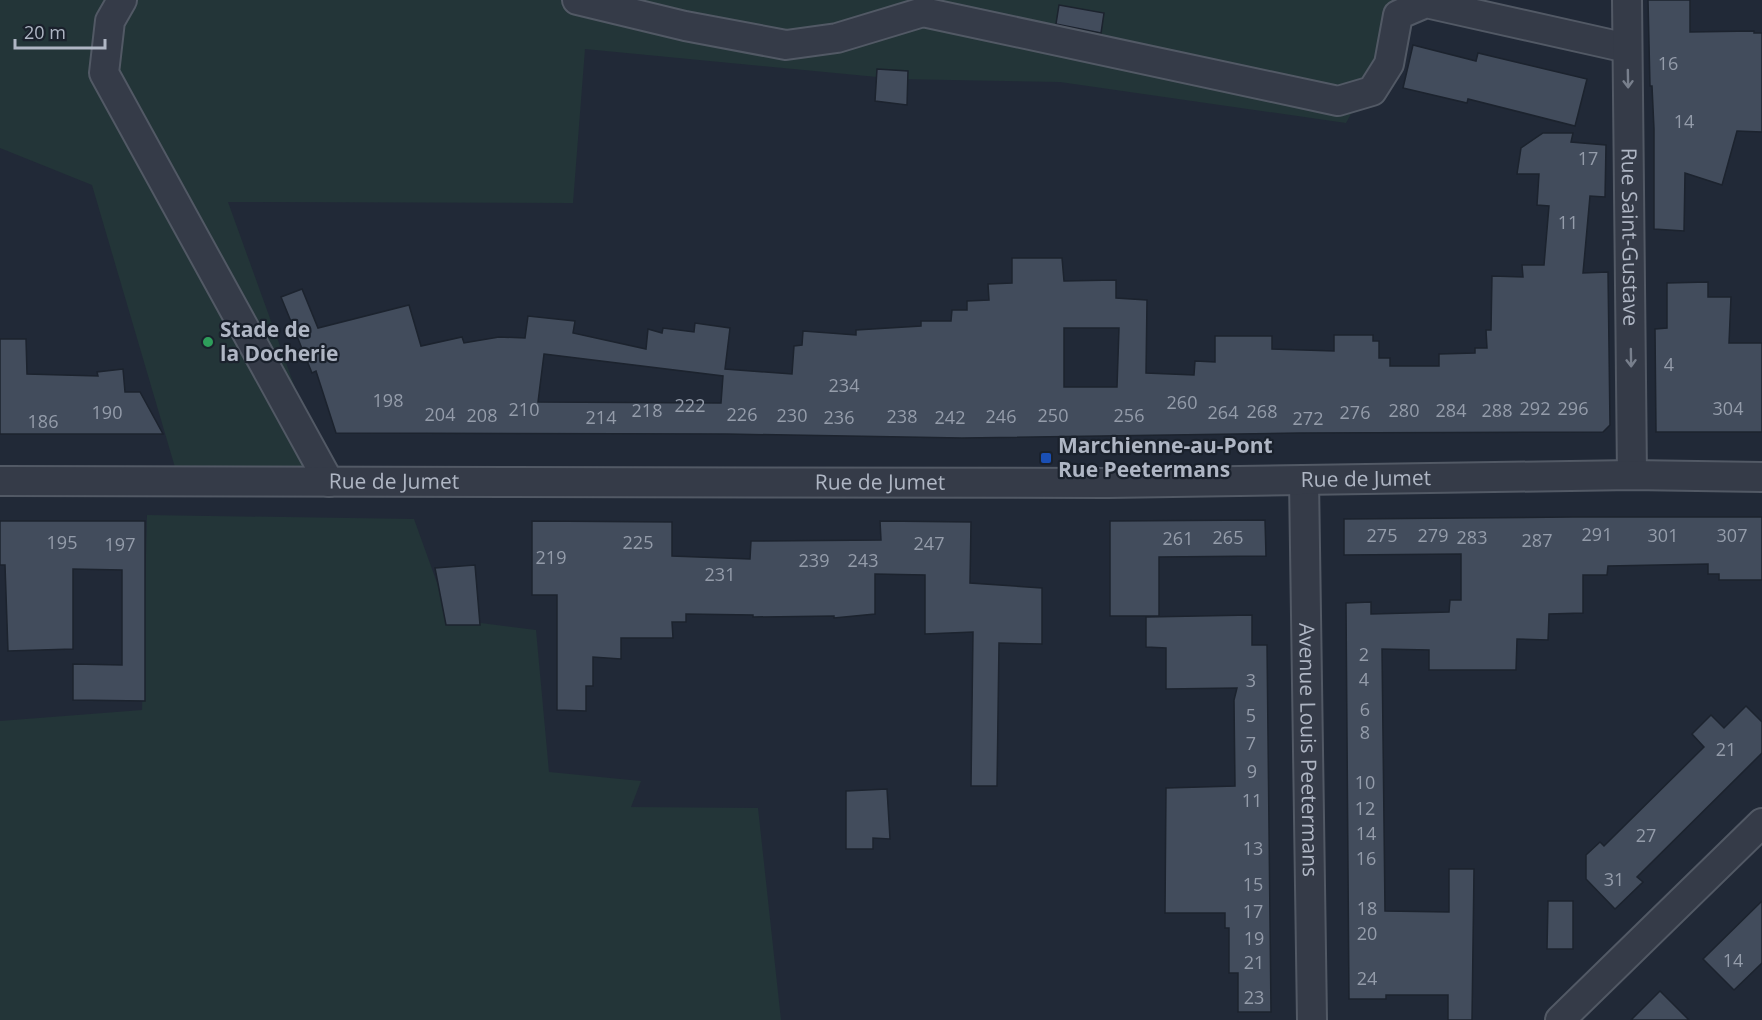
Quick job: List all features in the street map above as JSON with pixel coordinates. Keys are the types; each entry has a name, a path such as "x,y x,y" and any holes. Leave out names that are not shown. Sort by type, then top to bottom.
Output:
{"street":[{"path":"122,0 110,21 104,73 329,482"},
{"path":"577,0 685,26 786,45 837,38 923,12 1338,100 1372,91 1389,64 1398,15 1426,3 1627,48"},
{"name":"Rue Saint-Gustave","path":"1627,0 1632,475"},
{"name":"Rue de Jumet","path":"0,481 1108,483 1632,475 1762,477"},
{"name":"Avenue Louis Peetermans","path":"1304,480 1312,1020"},
{"path":"1560,1020 1762,822"}],"shaded area":[{"name":"Stade de la Docherie","path":"0,0 1427,0 1394,36 1346,123 1060,82 898,79 585,49 573,203 228,202 329,482 179,481 92,185 0,148"},
{"path":"147,515 414,519 450,619 536,630 549,772 641,781 631,807 758,808 781,1020 0,1020 0,721 142,710"}],"building":[{"path":"1648,0 1690,0 1690,32 1754,31 1754,33 1762,33 1762,132 1737,131 1722,185 1685,173 1684,231 1654,229 1654,129 1652,86 1650,86"},
{"path":"1059,5 1104,13 1101,33 1056,24"},
{"path":"1413,45 1476,61 1478,53 1587,79 1575,126 1468,99 1467,103 1403,88"},
{"path":"877,69 908,71 907,105 875,101"},
{"path":"1543,133 1573,133 1571,142 1606,145 1605,197 1590,196 1583,273 1608,272 1610,425 1603,432 1299,433 962,438 727,434 336,433 316,371 312,373 281,297 302,289 318,328 409,305 421,346 462,337 464,343 499,337 525,338 528,316 575,321 573,333 646,349 648,329 662,333 663,328 694,332 695,323 730,328 725,369 792,374 794,346 802,345 803,331 856,335 856,330 921,326 921,321 951,321 952,310 967,310 967,301 989,300 988,284 1012,283 1012,258 1062,258 1064,281 1116,280 1116,298 1147,300 1146,373 1194,375 1195,361 1215,362 1215,336 1272,336 1272,349 1334,351 1334,335 1373,335 1373,341 1379,341 1379,358 1390,358 1390,366 1439,366 1439,354 1475,353 1475,348 1487,348 1486,330 1491,330 1492,276 1523,277 1522,265 1544,265 1549,206 1537,205 1539,174 1517,174 1521,148","holes":["1064,328 1119,328 1117,387 1064,387","544,354 723,376 721,403 538,402"]},
{"path":"1708,282 1708,297 1731,297 1729,343 1762,343 1762,432 1656,432 1655,329 1667,328 1667,283"},
{"path":"0,339 26,339 27,374 98,376 97,372 123,369 125,392 140,392 163,434 0,434"},
{"path":"1762,517 1762,580 1719,580 1719,574 1708,574 1708,564 1608,566 1607,575 1583,575 1583,613 1549,614 1548,640 1517,639 1516,670 1429,670 1429,650 1382,649 1385,911 1449,912 1449,869 1474,869 1472,1020 1448,1020 1448,995 1386,995 1386,999 1349,999 1346,603 1371,602 1371,614 1449,612 1450,600 1461,600 1461,554 1344,555 1344,519"},
{"path":"1265,520 1266,556 1159,557 1159,616 1110,616 1110,521"},
{"path":"0,521 145,521 145,701 73,700 73,664 122,665 122,570 73,569 73,649 8,651 5,565 0,565"},
{"path":"532,521 672,522 672,556 750,559 751,541 881,540 880,521 971,522 970,583 1042,588 1042,644 999,643 997,786 971,786 973,632 925,634 925,575 875,574 875,614 834,618 834,616 753,617 753,615 686,614 686,622 672,622 673,638 621,638 621,659 593,657 593,686 586,686 586,711 557,710 557,595 532,595"},
{"path":"475,565 480,625 446,625 435,568"},
{"path":"1252,615 1252,645 1267,645 1271,1012 1238,1012 1238,973 1229,973 1229,928 1225,928 1225,913 1165,913 1166,788 1235,786 1234,700 1237,688 1166,689 1166,648 1146,647 1146,617"},
{"path":"1746,706 1762,722 1762,753 1637,877 1643,882 1615,909 1586,879 1586,855 1600,842 1604,846 1704,747 1692,734 1711,715 1724,728"},
{"path":"887,789 890,839 873,838 873,849 846,849 846,791"},
{"path":"1548,901 1573,901 1573,949 1547,949"},
{"path":"1762,901 1762,963 1734,990 1703,959"},
{"path":"1660,991 1689,1020 1631,1020"}],"place":[{"name":"Stade de la Docherie","path":"208,342"},
{"name":"Marchienne-au-Pont Rue Peetermans","path":"1046,458"}]}
